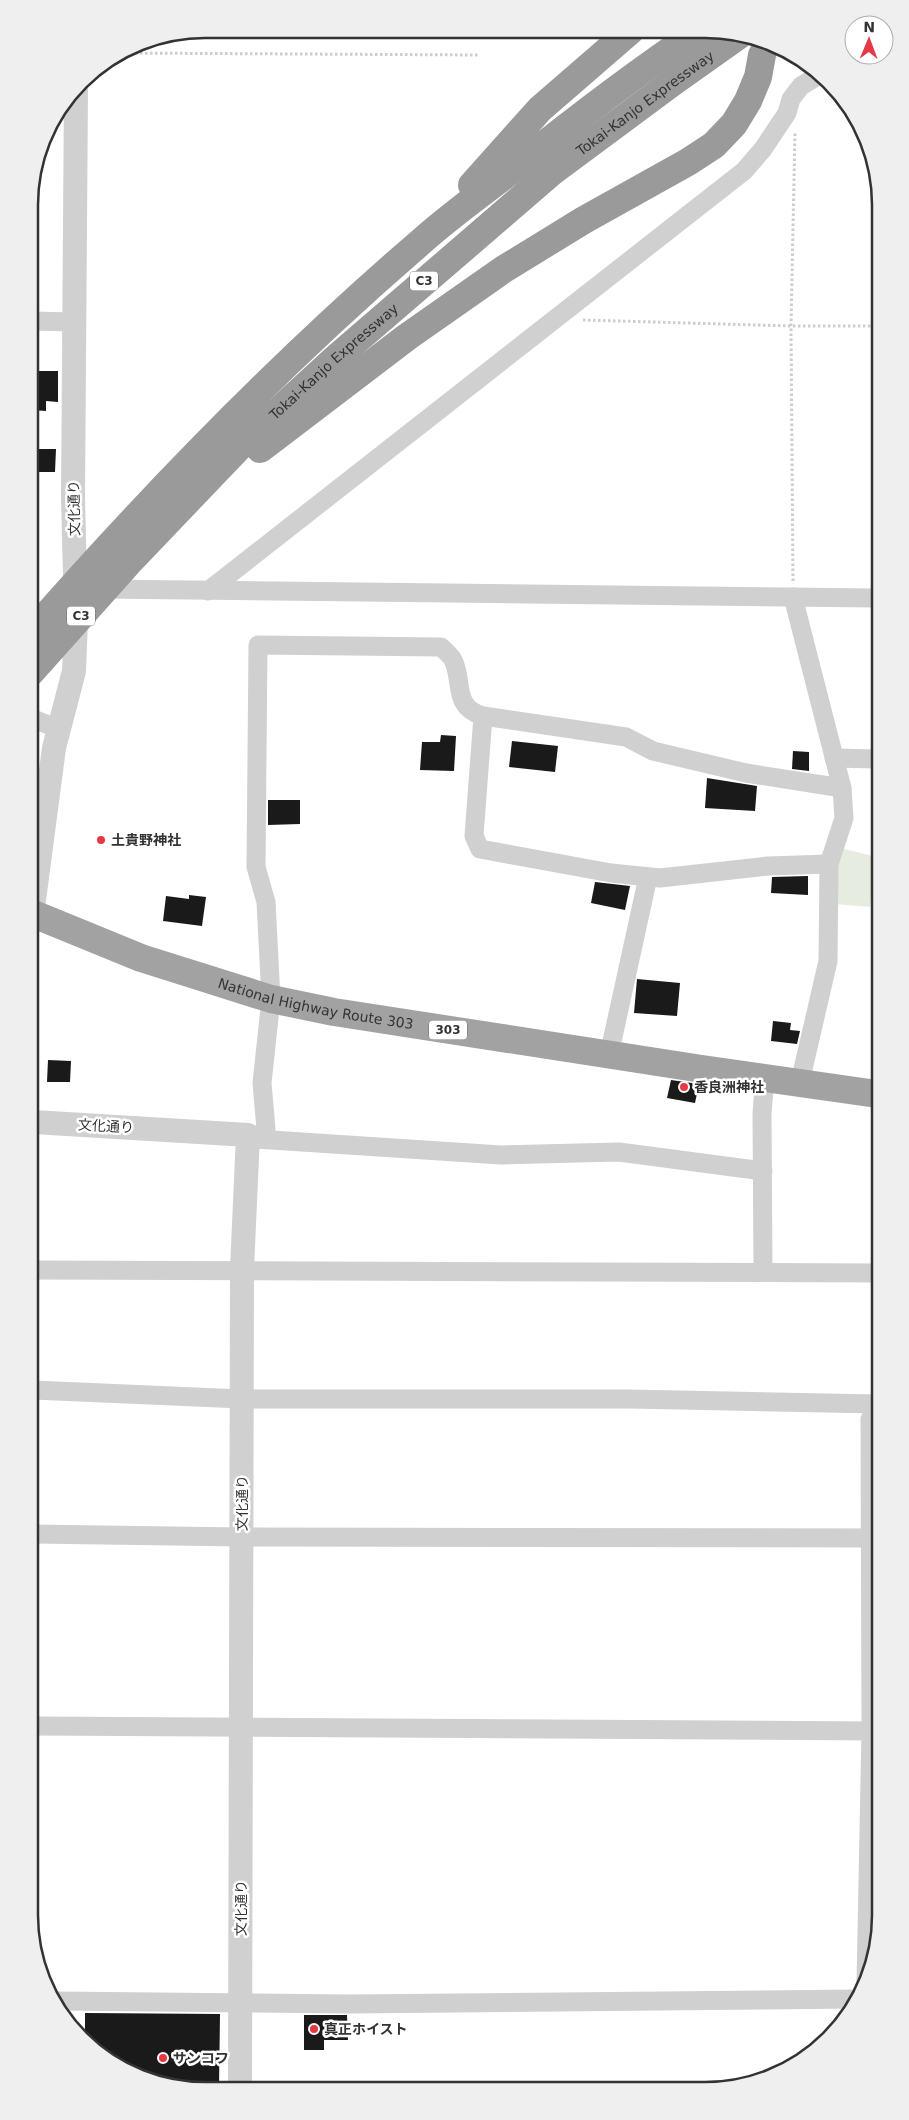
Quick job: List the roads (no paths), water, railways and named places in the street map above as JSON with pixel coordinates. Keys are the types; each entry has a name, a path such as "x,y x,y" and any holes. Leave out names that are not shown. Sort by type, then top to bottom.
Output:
{"highway":[{"path":"424,238 540,108 622,38"},
{"name":"Tokai-Kanjo Expressway","path":"38,663 121,551 223,425 327,325 424,238 544,144 688,38"},
{"name":"Tokai-Kanjo Expressway","path":"38,627 121,551 171,518 238,448 336,358 450,258 553,172 732,40"},
{"path":"171,518 453,303 584,220 688,162 714,144 734,124 748,101 758,77 762,56"},
{"name":"National Highway Route 303","path":"38,919 141,958 271,999 334,1012 871,1093"}],"street":[{"path":"208,591 554,319 693,213 744,171 763,149 787,113 792,99 801,86 814,78"},
{"name":"文化通り","path":"38,869 48,789 59,729 74,671 73,497 76,98"},
{"path":"38,321 75,322"},
{"path":"75,589 872,598"},
{"path":"793,597 842,788 844,818 829,864 828,961 800,1082"},
{"path":"763,1171 619,1152 501,1155 256,1139 266,1129 262,1083 271,999 266,902 256,867 258,645 441,647 454,660 462,700 471,713 626,737 662,754 746,773 842,788"},
{"path":"482,716 474,836 480,849 611,873 660,878 768,866 829,864"},
{"path":"38,721 59,729"},
{"path":"834,758 872,759"},
{"path":"609,1055 648,877"},
{"path":"763,1271 762,1113 765,1078"},
{"name":"文化通り","path":"38,1122 248,1135 242,1269 240,2082"},
{"path":"38,1270 242,1269 871,1273"},
{"path":"38,1390 242,1399 630,1399 871,1406"},
{"path":"871,1416 871,1449"},
{"path":"38,1534 242,1537 871,1538"},
{"path":"38,1726 871,1730"},
{"path":"866,1958 865,1932 871,1809"},
{"path":"61,2001 240,2003 848,2000"}],"place":[{"name":"土貴野神社","path":"101,840"},
{"name":"香良洲神社","path":"684,1087"},
{"name":"真正ホイスト","path":"314,2029"},
{"name":"サンコフ","path":"163,2058"}]}
